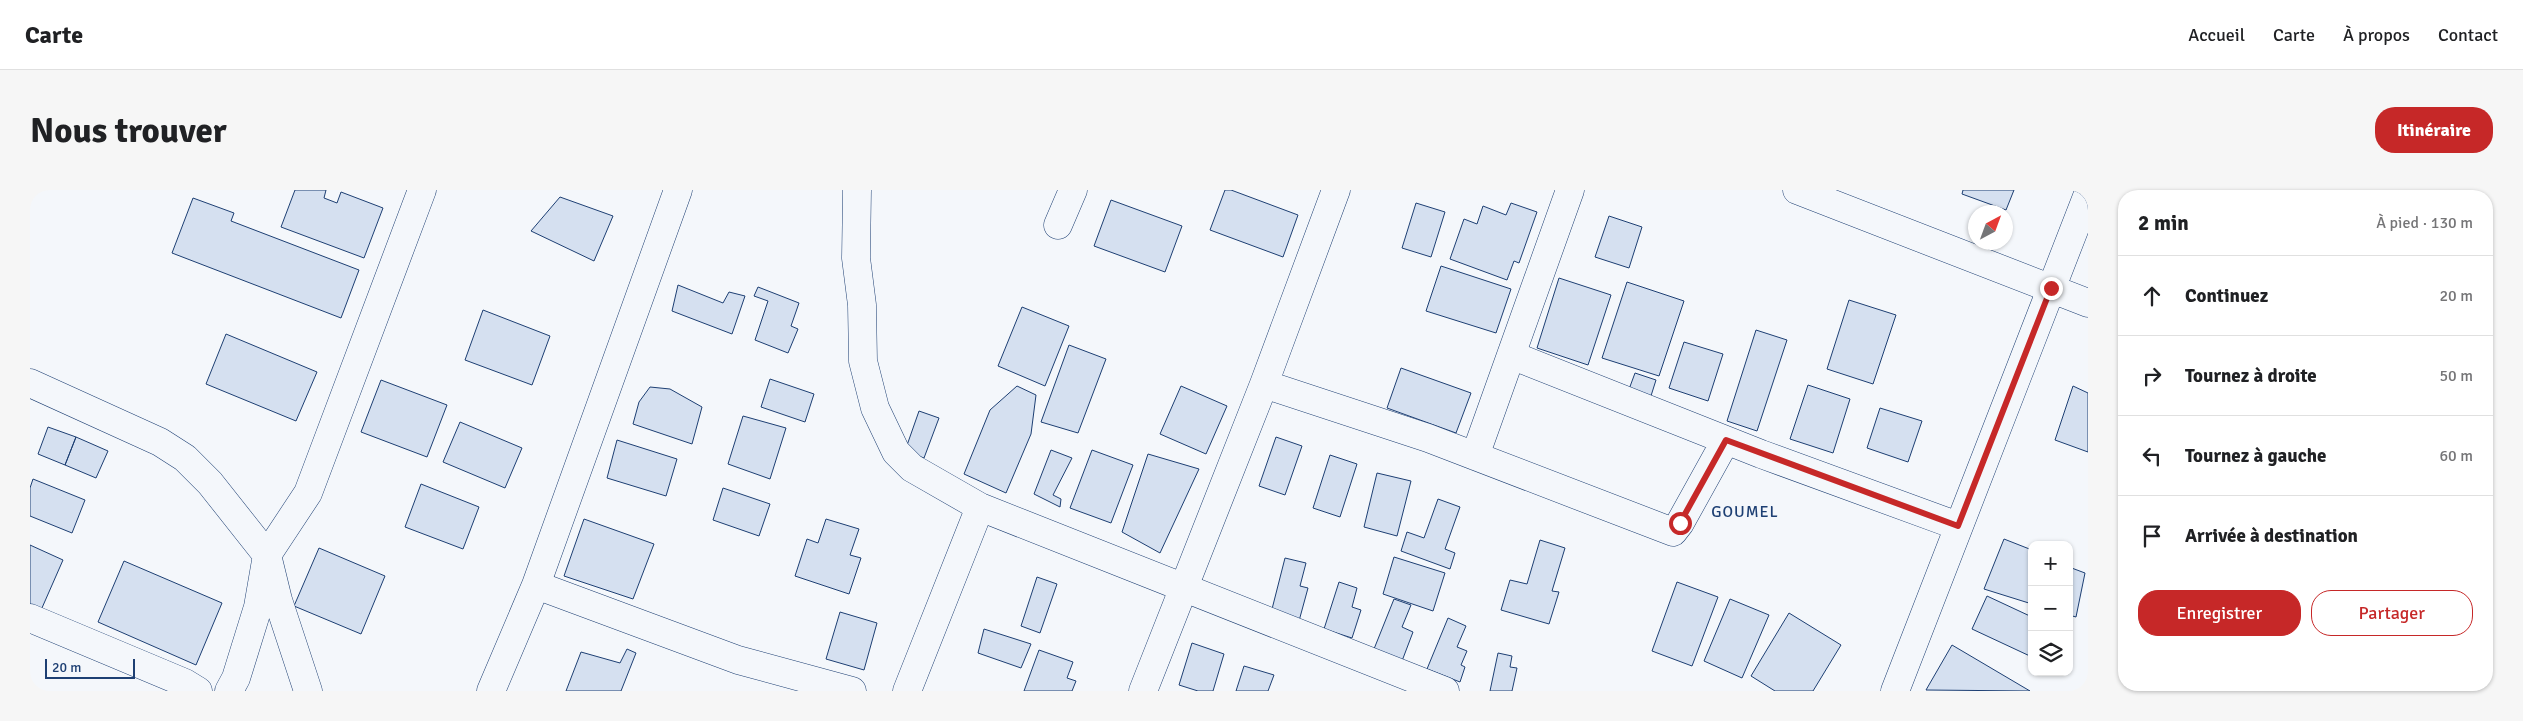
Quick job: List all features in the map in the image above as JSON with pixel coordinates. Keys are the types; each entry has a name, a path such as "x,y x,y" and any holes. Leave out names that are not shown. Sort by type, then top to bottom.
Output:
{"street":[{"path":"228,691 236,678 258,607 267,555 308,493 422,190"},
{"path":"491,691 536,585 678,190"},
{"path":"858,190 856,258 862,305 863,361 875,408 896,452 912,468 980,508 1445,691"},
{"path":"1058,225 1073,190"},
{"path":"1143,691 1264,384 1336,190"},
{"path":"1475,456 1570,190"},
{"path":"1797,190 2088,304"},
{"path":"1895,691 2088,194"},
{"path":"1511,355 1726,440 1958,526"},
{"path":"30,383 160,442 185,458 210,483 267,555 281,610 308,691"},
{"path":"1264,384 1475,456 1673,532 1726,440"},
{"path":"907,691 980,508"},
{"path":"536,585 738,660 852,691"},
{"path":"30,618 185,683 198,691"}],"building":[{"path":"295,190 326,190 324,198 337,203 341,192 383,208 364,258 281,227"},
{"path":"1225,190 1231,190 1298,215 1283,257 1210,230"},
{"path":"1963,190 2014,190 2008,205 1992,205 1962,194"},
{"path":"560,197 613,216 594,261 531,231"},
{"path":"193,198 234,213 231,221 359,270 341,318 172,253"},
{"path":"1111,200 1182,226 1165,272 1094,246"},
{"path":"1416,203 1445,212 1431,257 1402,248"},
{"path":"1511,203 1537,212 1519,263 1514,261 1507,280 1450,259 1464,219 1477,224 1483,206 1506,215"},
{"path":"1609,216 1642,227 1629,268 1595,257"},
{"path":"1441,266 1511,289 1496,333 1426,311"},
{"path":"1559,278 1611,295 1588,365 1537,348"},
{"path":"1627,282 1684,301 1659,376 1602,358"},
{"path":"678,285 723,303 729,292 745,296 732,334 672,311"},
{"path":"758,287 799,303 791,326 798,329 788,353 755,340 768,301 754,296"},
{"path":"1849,300 1896,315 1873,384 1827,369"},
{"path":"1022,307 1069,326 1045,386 998,366"},
{"path":"483,310 550,336 532,385 465,360"},
{"path":"1756,330 1787,340 1757,431 1727,421"},
{"path":"226,334 317,372 296,421 206,384"},
{"path":"1684,342 1723,354 1708,401 1669,388"},
{"path":"1069,345 1106,359 1078,433 1041,422"},
{"path":"1401,368 1471,393 1456,433 1387,408"},
{"path":"1635,373 1656,380 1650,399 1628,392"},
{"path":"770,379 814,394 805,422 761,407"},
{"path":"381,380 447,405 427,457 361,432"},
{"path":"1808,385 1850,399 1833,453 1790,439"},
{"path":"1017,386 1036,395 1031,434 1006,493 964,474 990,410"},
{"path":"1181,386 1227,406 1206,454 1160,434"},
{"path":"2073,386 2088,393 2088,452 2055,440"},
{"path":"650,387 670,389 702,407 692,444 633,424 639,402"},
{"path":"1880,408 1922,421 1908,462 1867,448"},
{"path":"919,411 939,418 924,458 905,451"},
{"path":"743,416 786,428 770,479 728,464"},
{"path":"460,422 522,448 505,488 443,462"},
{"path":"48,427 76,437 65,465 38,454"},
{"path":"76,437 108,451 96,478 65,465"},
{"path":"1276,437 1302,446 1285,495 1259,486"},
{"path":"617,440 677,459 666,496 607,478"},
{"path":"1051,450 1072,458 1053,495 1061,499 1060,507 1034,494"},
{"path":"1092,450 1133,465 1111,523 1070,508"},
{"path":"1148,454 1199,469 1160,553 1122,532"},
{"path":"1330,455 1357,464 1340,517 1313,508"},
{"path":"1377,473 1411,481 1397,536 1364,527"},
{"path":"33,479 85,500 72,533 30,516 30,488"},
{"path":"421,484 479,507 463,549 405,527"},
{"path":"723,488 770,504 759,536 713,520"},
{"path":"1438,499 1460,507 1445,549 1455,553 1450,569 1401,551 1407,532 1424,538"},
{"path":"584,519 654,544 633,599 564,576"},
{"path":"826,519 859,529 850,555 861,558 849,594 795,576 807,539 818,543"},
{"path":"2004,539 2028,548 2028,603 1984,589"},
{"path":"1540,540 1565,548 1552,591 1559,592 1549,624 1501,610 1510,580 1527,584"},
{"path":"30,545 63,560 38,617 30,613"},
{"path":"319,548 385,576 361,634 294,606"},
{"path":"1394,557 1445,573 1433,611 1383,594"},
{"path":"1285,558 1306,563 1300,586 1308,588 1299,621 1271,613"},
{"path":"124,561 222,603 196,665 98,622"},
{"path":"2073,568 2085,573 2076,617 2073,616"},
{"path":"1037,577 1057,584 1040,633 1021,626"},
{"path":"1339,582 1357,588 1352,607 1361,610 1352,638 1324,629"},
{"path":"1677,582 1718,597 1692,666 1652,651"},
{"path":"1987,596 2028,615 2028,655 1972,629"},
{"path":"1394,599 1411,605 1402,627 1413,632 1402,661 1374,649"},
{"path":"1730,599 1769,615 1742,678 1704,661"},
{"path":"840,612 877,623 864,670 826,659"},
{"path":"1789,613 1841,645 1813,691 1775,691 1751,676"},
{"path":"1448,618 1466,626 1457,647 1467,651 1461,665 1465,667 1460,682 1427,669"},
{"path":"984,629 1031,644 1021,668 978,653"},
{"path":"1192,643 1224,654 1213,691 1198,691 1179,685"},
{"path":"1952,645 2030,691 1926,690"},
{"path":"627,649 636,653 621,691 566,691 581,652 620,663"},
{"path":"1039,650 1073,662 1067,678 1076,681 1072,691 1024,691"},
{"path":"1498,653 1512,656 1510,667 1517,668 1512,691 1490,691"},
{"path":"1244,666 1274,675 1268,691 1236,691"}],"district":[{"name":"GOUMEL","path":"1745,511"}],"route":[{"path":"1680,523 1726,440 1958,526 2051,288"}]}
